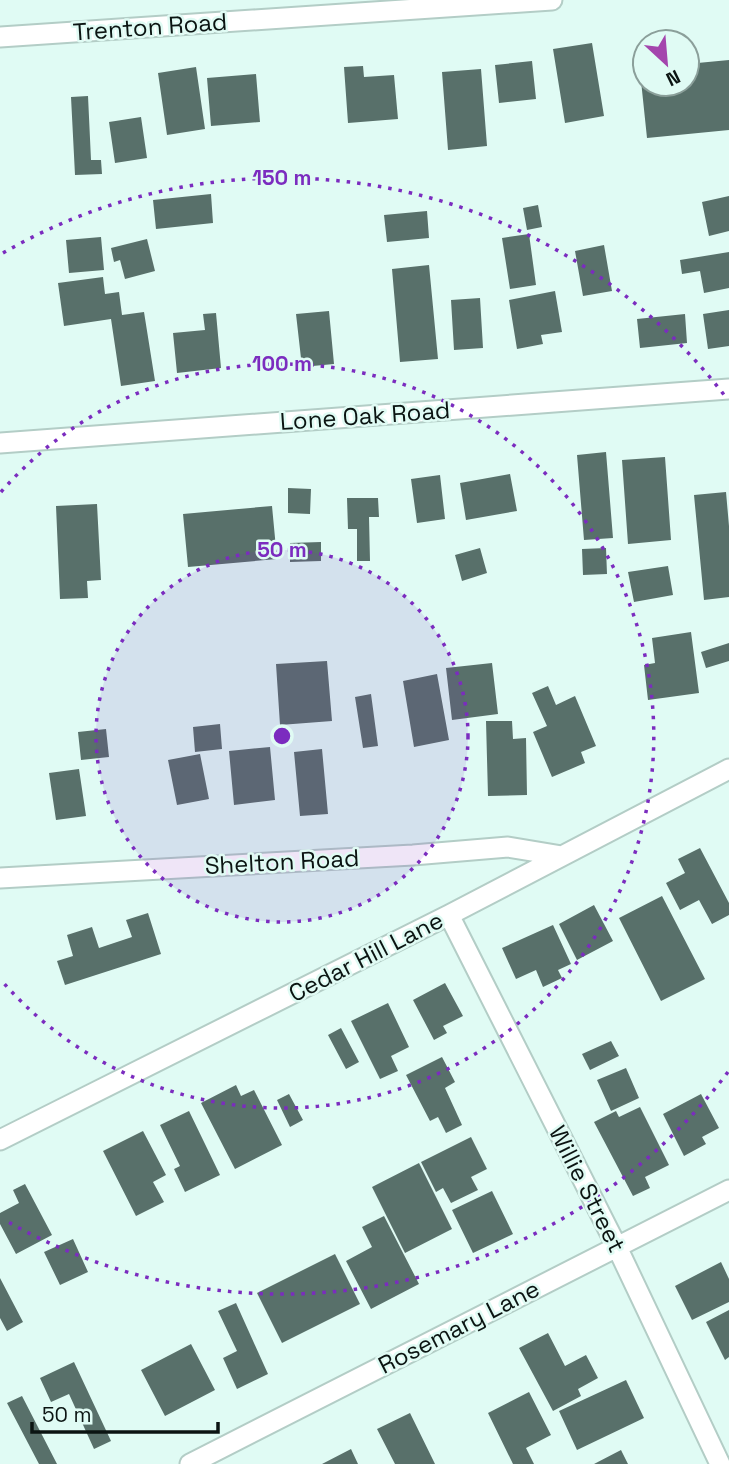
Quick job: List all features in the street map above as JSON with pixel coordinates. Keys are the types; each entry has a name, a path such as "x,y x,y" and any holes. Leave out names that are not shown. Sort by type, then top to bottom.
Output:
{"street":[{"name":"Trenton Road","path":"0,37 551,0"},
{"name":"Lone Oak Road","path":"0,443 729,389"},
{"name":"Cedar Hill Lane","path":"0,1140 449,915 729,769"},
{"name":"Shelton Road","path":"0,878 413,855 508,847 562,856"},
{"name":"Willie Street","path":"449,915 617,1247 720,1464"},
{"name":"Rosemary Lane","path":"190,1464 729,1190"}],"building":[{"path":"592,43 604,116 565,123 553,49"},
{"path":"729,60 729,130 647,138 643,98 701,98 701,63"},
{"path":"532,61 536,99 499,103 495,65"},
{"path":"363,66 364,77 394,75 398,119 348,123 344,67"},
{"path":"196,67 205,129 167,135 158,73"},
{"path":"481,69 487,146 448,150 442,72"},
{"path":"256,74 260,122 211,126 207,78"},
{"path":"88,96 91,160 101,160 102,174 75,175 71,97"},
{"path":"141,117 147,158 115,163 109,122"},
{"path":"211,194 213,223 156,229 153,200"},
{"path":"729,196 729,231 709,236 702,202"},
{"path":"538,205 542,227 527,230 523,208"},
{"path":"427,211 429,238 387,242 384,215"},
{"path":"529,234 536,285 510,289 502,238"},
{"path":"101,237 104,270 69,273 66,240"},
{"path":"147,239 155,271 125,279 120,260 114,262 111,248"},
{"path":"604,245 612,291 583,296 575,251"},
{"path":"729,252 729,288 704,293 700,271 682,274 680,260"},
{"path":"429,265 438,359 400,362 392,269"},
{"path":"103,277 105,294 119,292 122,315 144,312 155,381 121,386 111,319 64,326 58,283"},
{"path":"555,291 562,332 541,335 543,344 517,349 509,300"},
{"path":"480,298 483,348 454,350 451,300"},
{"path":"729,310 729,346 708,349 703,314"},
{"path":"329,311 334,364 302,367 296,314"},
{"path":"216,313 221,368 177,373 173,333 205,330 203,314"},
{"path":"685,314 687,343 640,348 637,319"},
{"path":"606,452 613,538 584,540 577,455"},
{"path":"665,457 671,540 628,544 622,460"},
{"path":"510,474 517,511 466,520 460,483"},
{"path":"440,475 445,519 417,523 411,479"},
{"path":"288,488 311,489 310,514 288,513"},
{"path":"726,492 729,597 704,600 694,495"},
{"path":"347,498 378,498 379,517 369,517 370,561 357,561 357,529 348,529"},
{"path":"97,504 101,580 87,581 88,598 60,599 56,506"},
{"path":"272,506 277,559 188,567 183,514"},
{"path":"321,542 321,561 290,562 290,543"},
{"path":"480,548 487,573 462,581 455,555"},
{"path":"606,548 607,574 583,575 582,549"},
{"path":"668,566 673,595 634,602 628,572"},
{"path":"691,632 699,693 648,700 644,665 655,663 652,638"},
{"path":"729,643 729,661 706,668 701,652"},
{"path":"327,661 332,721 280,725 276,664"},
{"path":"492,663 498,714 452,720 446,668"},
{"path":"437,674 449,740 414,747 403,681"},
{"path":"548,686 556,705 575,696 596,746 581,752 585,763 552,777 533,732 547,726 532,693"},
{"path":"371,694 378,746 363,748 355,697"},
{"path":"486,721 512,721 513,739 526,738 527,795 488,796"},
{"path":"220,724 222,749 195,752 193,727"},
{"path":"106,729 109,757 81,760 78,732"},
{"path":"270,747 275,800 234,805 229,751"},
{"path":"322,749 328,814 300,816 294,752"},
{"path":"200,754 209,799 177,805 168,760"},
{"path":"79,769 86,816 56,820 49,773"},
{"path":"700,848 729,903 729,915 712,924 699,900 680,910 666,883 685,873 678,859"},
{"path":"662,896 705,979 661,1001 619,918"},
{"path":"594,905 613,941 577,960 559,924"},
{"path":"148,913 161,954 65,985 57,961 73,956 67,935 92,927 99,948 132,937 126,920"},
{"path":"553,925 571,964 558,970 562,978 543,987 536,970 516,979 502,948"},
{"path":"445,983 463,1016 443,1026 447,1033 434,1040 413,1000"},
{"path":"388,1003 409,1047 391,1056 398,1071 380,1079 351,1021"},
{"path":"341,1028 359,1062 346,1069 328,1035"},
{"path":"611,1041 619,1056 590,1070 582,1054"},
{"path":"442,1057 455,1082 445,1088 462,1125 446,1133 438,1117 430,1121 406,1075"},
{"path":"626,1068 639,1098 611,1111 597,1080"},
{"path":"236,1085 241,1096 254,1090 282,1145 235,1169 201,1103"},
{"path":"289,1094 303,1120 290,1127 277,1100"},
{"path":"701,1094 719,1128 702,1137 706,1144 684,1156 663,1114"},
{"path":"640,1107 669,1165 645,1177 650,1188 633,1196 594,1122 616,1111 619,1117"},
{"path":"189,1111 220,1175 185,1192 174,1169 180,1166 160,1125"},
{"path":"143,1131 166,1175 153,1182 164,1202 136,1216 103,1151"},
{"path":"471,1137 487,1169 471,1177 478,1190 451,1203 443,1188 436,1192 421,1162"},
{"path":"419,1163 452,1229 405,1253 372,1187"},
{"path":"25,1184 52,1235 16,1254 0,1224 0,1213 19,1203 13,1190"},
{"path":"492,1191 513,1234 473,1253 452,1210"},
{"path":"384,1216 419,1284 371,1309 346,1261 372,1247 362,1227"},
{"path":"73,1239 88,1272 60,1285 44,1252"},
{"path":"335,1254 360,1304 282,1343 257,1293"},
{"path":"721,1262 729,1279 729,1302 692,1320 675,1286"},
{"path":"0,1278 23,1322 7,1331 0,1318"},
{"path":"236,1303 268,1374 237,1389 223,1358 237,1351 218,1311"},
{"path":"729,1310 729,1357 725,1360 706,1322"},
{"path":"548,1333 565,1366 586,1355 598,1378 578,1389 581,1396 553,1411 519,1348"},
{"path":"191,1344 215,1390 165,1416 141,1370"},
{"path":"74,1362 111,1441 94,1449 69,1394 51,1402 40,1378"},
{"path":"626,1380 644,1418 577,1450 559,1411"},
{"path":"529,1392 551,1435 526,1448 534,1464 513,1464 488,1413"},
{"path":"22,1396 57,1464 39,1464 7,1403"},
{"path":"410,1413 435,1464 395,1464 377,1429"},
{"path":"351,1449 358,1464 322,1464"},
{"path":"621,1450 628,1464 594,1464"}]}
